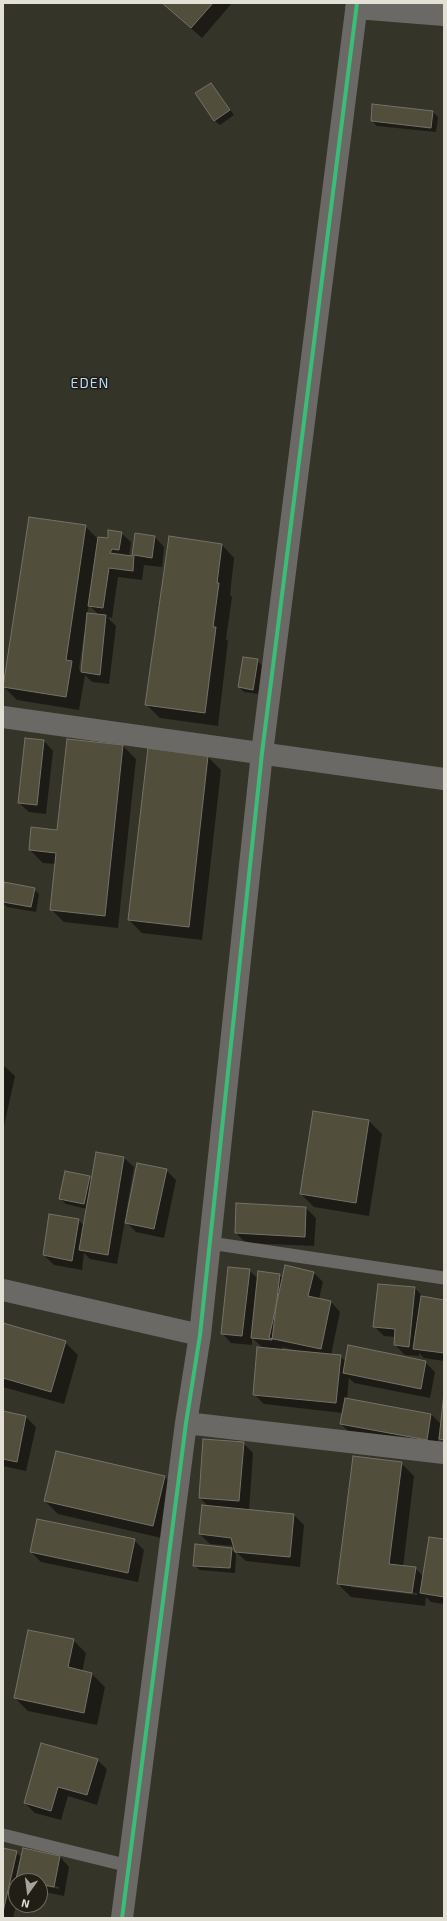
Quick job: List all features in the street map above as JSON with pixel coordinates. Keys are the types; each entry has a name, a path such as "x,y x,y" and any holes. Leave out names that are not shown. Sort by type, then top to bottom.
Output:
{"street":[{"path":"122,1918 186,1423 200,1335 262,753 356,6 444,15"},
{"path":"3,717 444,779"},
{"path":"3,1290 200,1335"},
{"path":"186,1423 444,1453"}],"lane":[{"path":"210,1243 444,1278"},
{"path":"3,1835 129,1866"}],"building":[{"path":"162,3 213,3 191,28"},
{"path":"211,83 230,110 214,121 195,93"},
{"path":"372,104 433,111 431,128 371,121"},
{"path":"29,517 86,525 66,660 72,661 66,697 3,687"},
{"path":"108,530 122,532 119,550 112,549 110,553 132,556 135,533 155,536 152,558 134,555 133,571 109,568 103,608 88,606 98,537 108,538"},
{"path":"169,536 222,544 217,583 219,583 213,627 216,627 205,713 145,705"},
{"path":"87,613 106,615 100,675 81,672"},
{"path":"243,657 258,659 253,690 238,687"},
{"path":"25,738 44,740 37,805 18,803"},
{"path":"67,739 123,745 105,916 50,910 56,853 29,850 31,827 57,830"},
{"path":"148,748 208,756 189,927 128,920"},
{"path":"4,882 35,888 31,907 3,902"},
{"path":"313,1111 369,1120 356,1203 300,1194"},
{"path":"96,1152 124,1157 108,1255 79,1250"},
{"path":"137,1163 167,1169 154,1229 125,1223"},
{"path":"65,1171 90,1176 84,1204 59,1199"},
{"path":"236,1203 306,1207 305,1237 235,1233"},
{"path":"49,1214 79,1219 72,1261 43,1255"},
{"path":"285,1265 314,1272 308,1296 331,1301 321,1349 269,1338"},
{"path":"228,1267 250,1269 242,1336 221,1334"},
{"path":"258,1271 280,1274 272,1340 251,1338"},
{"path":"378,1284 415,1287 409,1347 394,1345 395,1329 373,1327"},
{"path":"421,1296 444,1300 444,1353 413,1349"},
{"path":"3,1323 66,1341 51,1392 3,1378"},
{"path":"348,1345 426,1361 421,1389 343,1373"},
{"path":"257,1347 341,1355 336,1403 253,1395"},
{"path":"444,1393 444,1440 439,1439"},
{"path":"345,1398 431,1414 427,1440 340,1424"},
{"path":"3,1411 26,1416 17,1462 3,1459"},
{"path":"203,1439 244,1442 239,1501 199,1498"},
{"path":"56,1451 165,1476 153,1526 44,1501"},
{"path":"353,1456 402,1462 389,1564 416,1567 412,1593 337,1584"},
{"path":"202,1505 294,1514 290,1557 235,1552 231,1538 199,1534"},
{"path":"37,1519 135,1539 128,1573 30,1552"},
{"path":"429,1537 444,1539 444,1597 420,1593"},
{"path":"195,1544 232,1548 230,1568 193,1566"},
{"path":"28,1630 74,1639 68,1667 92,1673 84,1713 14,1698"},
{"path":"41,1743 98,1759 87,1795 58,1787 51,1811 24,1803"},
{"path":"3,1848 17,1851 12,1873 8,1873 8,1890 3,1912"},
{"path":"23,1848 60,1856 54,1887 48,1886 48,1873 17,1873"}],"cycle path":[{"path":"122,1918 186,1423 200,1335 262,753 357,3"}],"district":[{"name":"EDEN","path":"90,383"}]}
